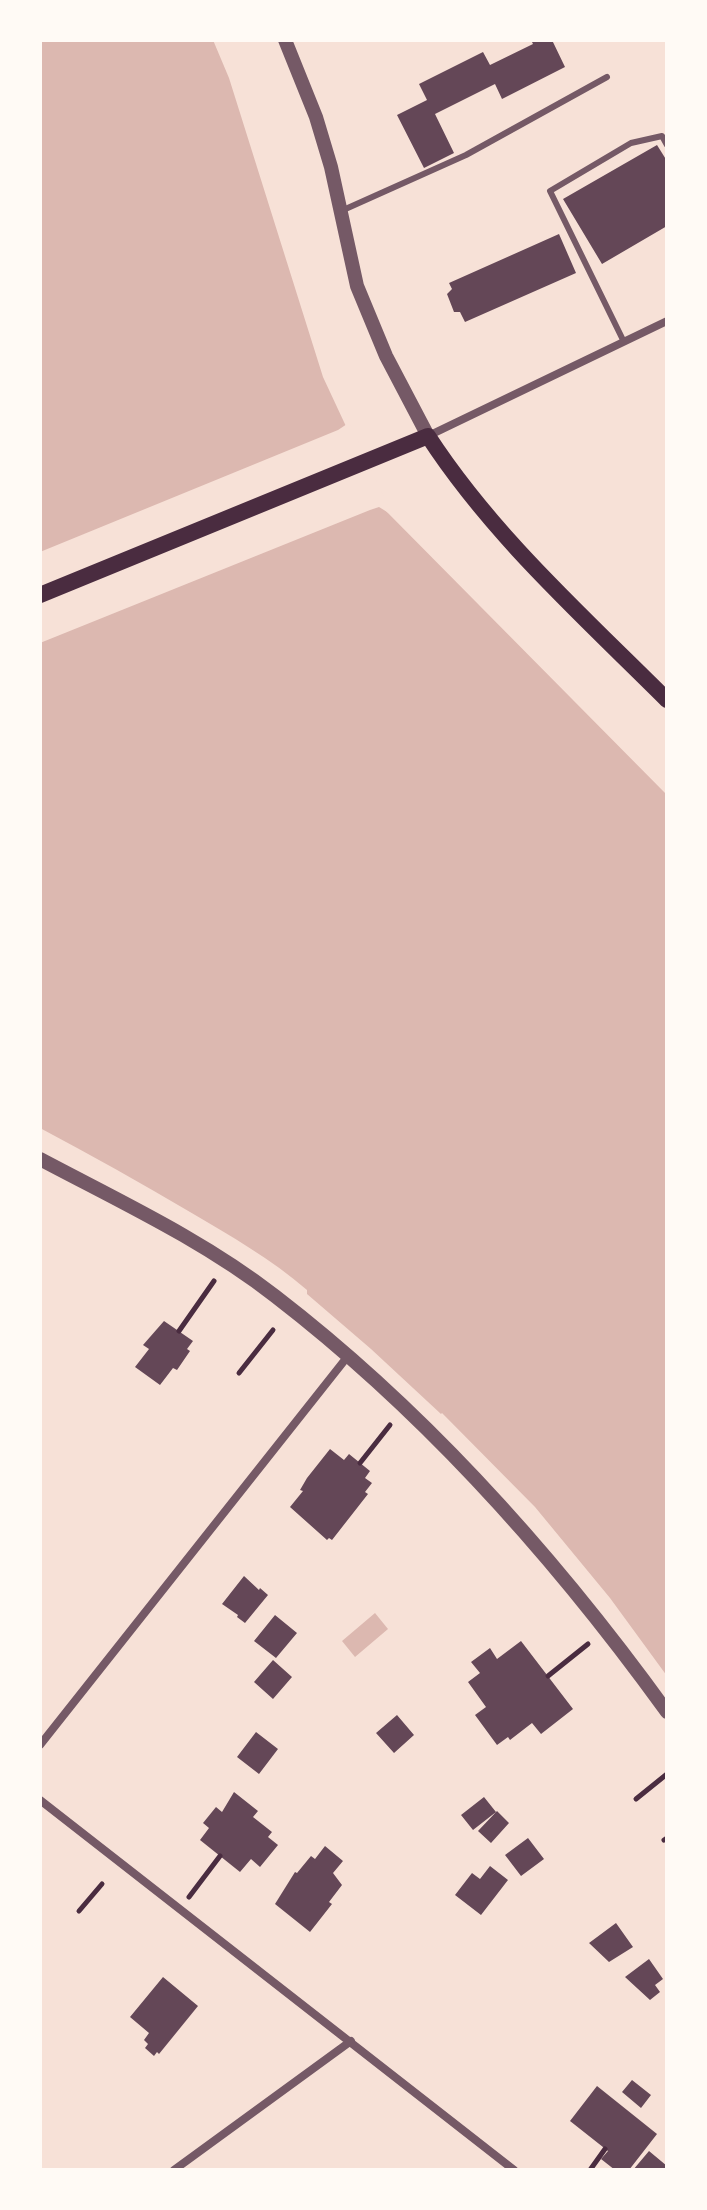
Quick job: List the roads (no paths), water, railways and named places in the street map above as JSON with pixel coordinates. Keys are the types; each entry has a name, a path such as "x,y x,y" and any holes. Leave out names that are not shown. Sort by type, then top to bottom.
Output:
{"main road":[{"path":"40,595 428,436 483,513 667,700"}],"street":[{"path":"285,40 316,117 357,286 386,356 428,436 667,321"},
{"path":"40,1159 213,1254 273,1295 348,1356 437,1440 518,1523 578,1595 667,1712"},
{"path":"40,1745 348,1356"},
{"path":"40,1800 514,2170"},
{"path":"174,2170 351,2041"}],"lane":[{"path":"341,211 466,155 607,77"},
{"path":"624,342 550,191 631,143 662,136 667,145"}]}
